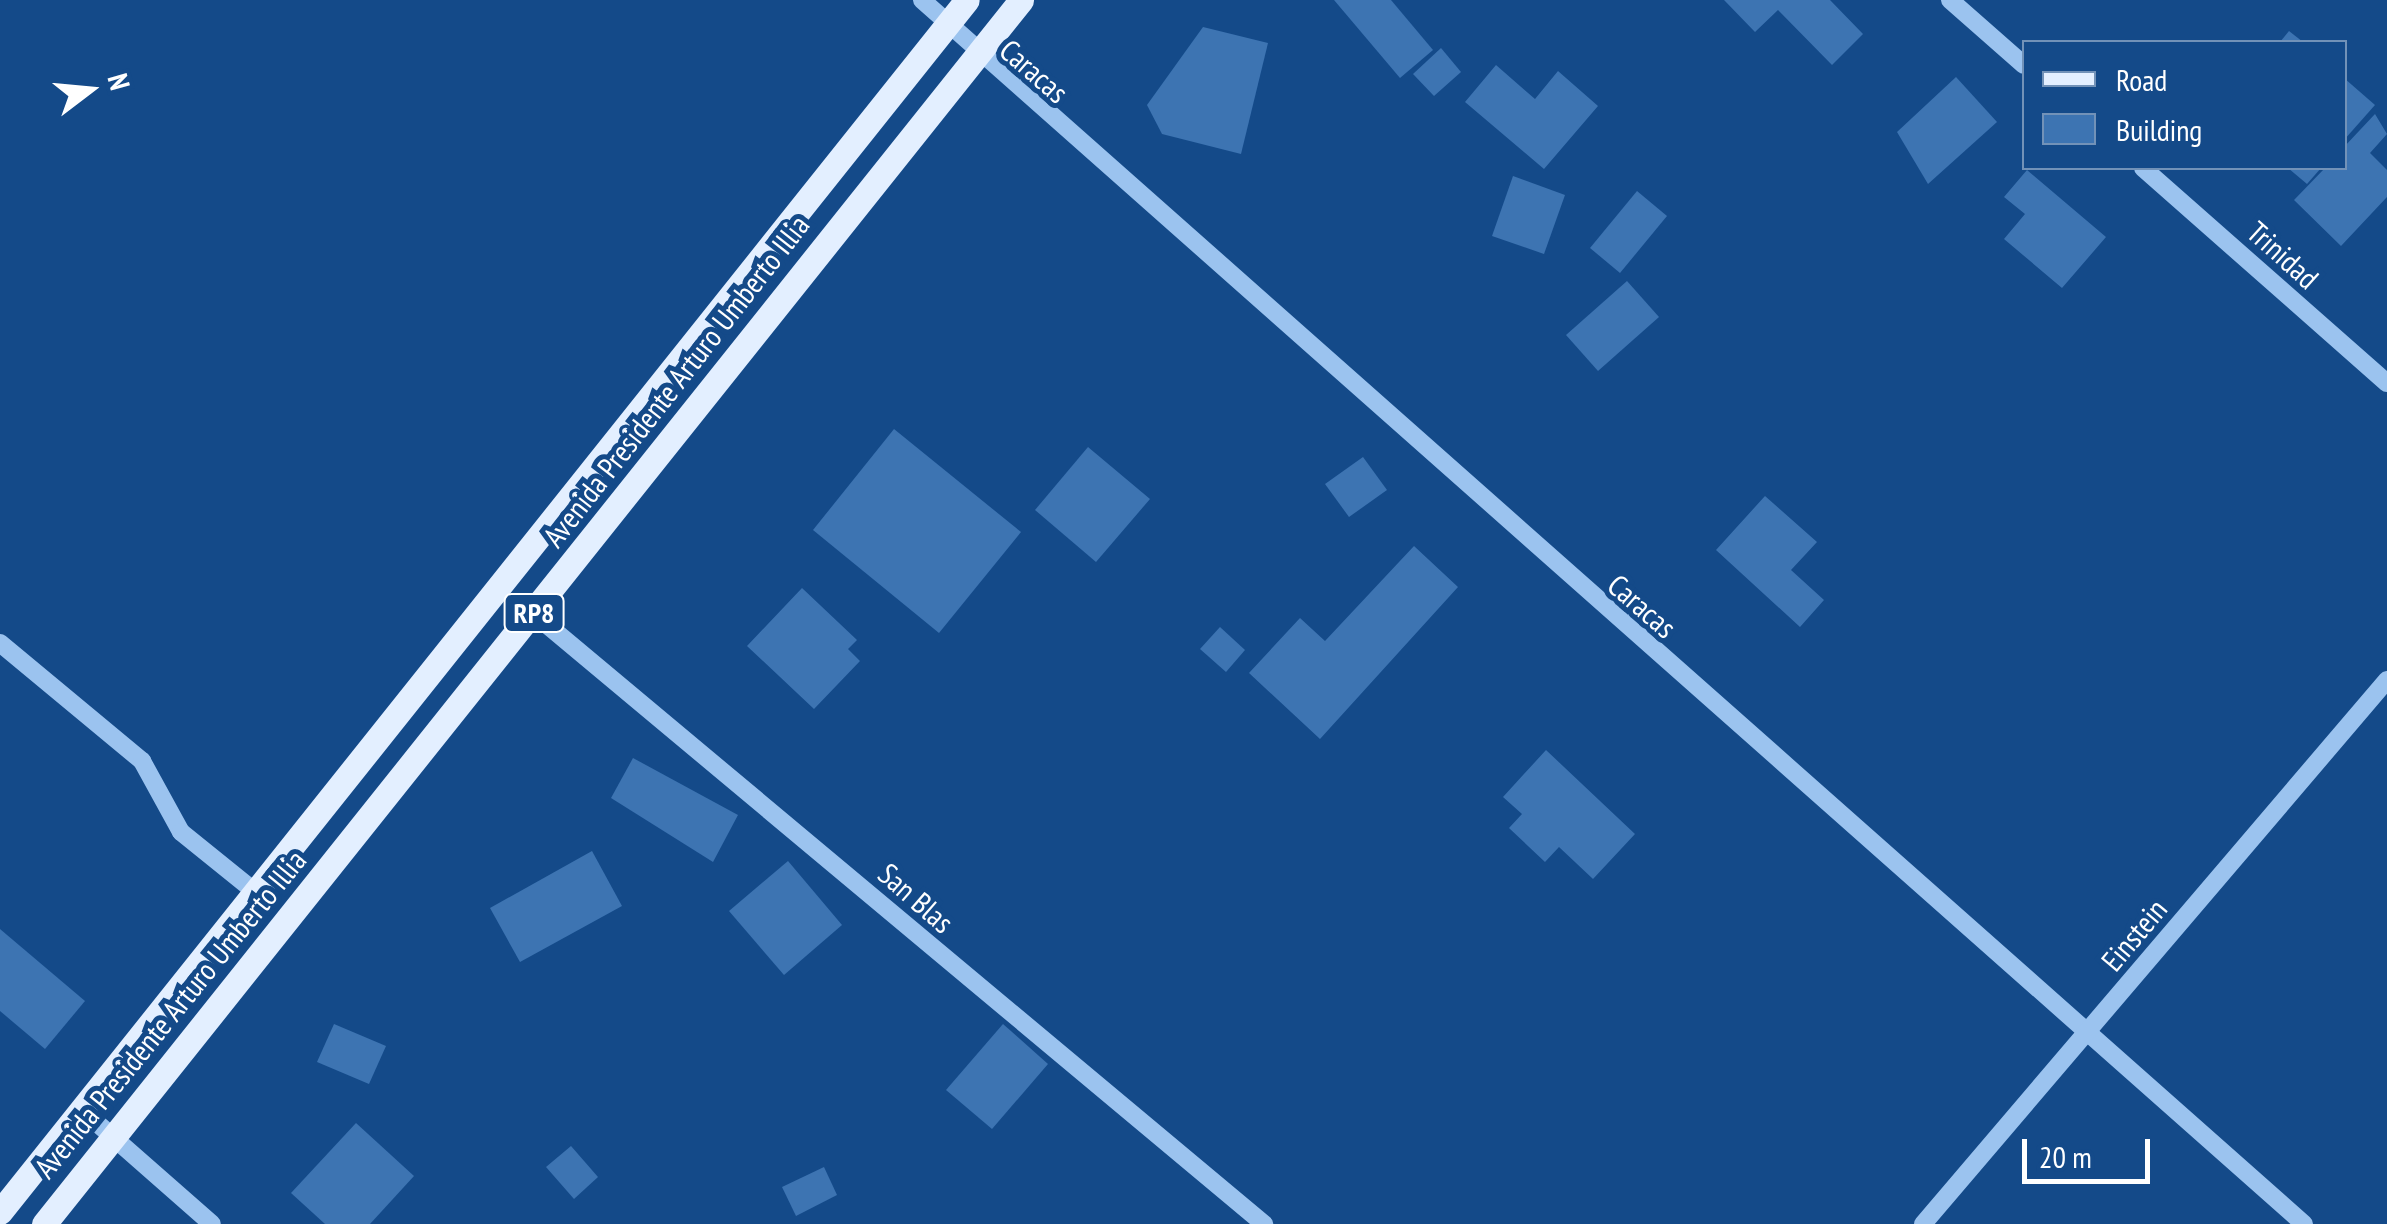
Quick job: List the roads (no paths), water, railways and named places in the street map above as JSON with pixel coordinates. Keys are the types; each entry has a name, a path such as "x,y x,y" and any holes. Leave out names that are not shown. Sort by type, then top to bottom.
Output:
{"main road":[{"name":"Avenida Presidente Arturo Umberto Illia","path":"0,1212 253,890 967,0"},
{"name":"Avenida Presidente Arturo Umberto Illia","path":"44,1224 1021,0"}],"street":[{"name":"Caracas","path":"922,0 944,29 2304,1224"},
{"path":"1950,0 2022,63"},
{"name":"Trinidad","path":"2145,170 2387,384"},
{"name":"San Blas","path":"533,613 1264,1224"},
{"path":"0,643 142,761 181,832 253,890"},
{"name":"Einstein","path":"1923,1224 2387,680"},
{"path":"80,1109 212,1224"}]}
